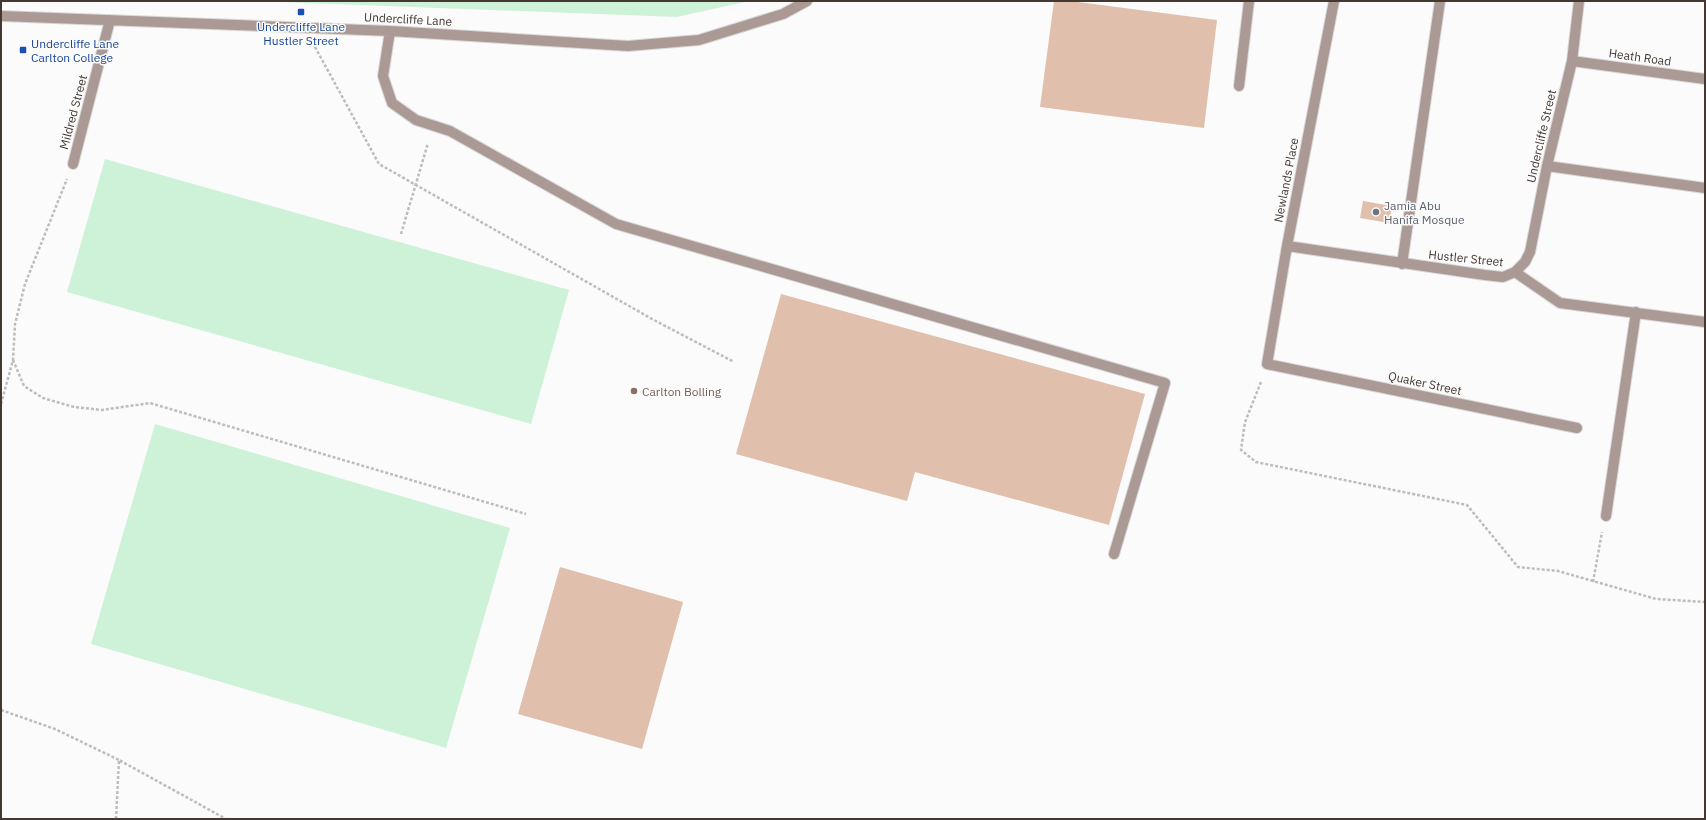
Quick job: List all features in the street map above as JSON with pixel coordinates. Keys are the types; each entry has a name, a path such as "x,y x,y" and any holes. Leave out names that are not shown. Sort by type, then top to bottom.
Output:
{"street":[{"name":"Undercliffe Lane","path":"1,16 390,31 628,46 699,40 783,14 807,1"},
{"path":"1239,86 1249,1"},
{"name":"Newlands Place","path":"1267,364 1286,246 1334,1"},
{"path":"1402,264 1440,1"},
{"name":"Undercliffe Street","path":"1515,272 1525,262 1530,252 1547,166 1572,61 1579,1"},
{"name":"Mildred Street","path":"73,164 110,20"},
{"path":"390,31 383,76 392,103 416,120 450,131 616,224 1165,383 1114,554"},
{"name":"Heath Road","path":"1572,61 1705,78"},
{"path":"1547,166 1705,188"},
{"name":"Hustler Street","path":"1286,246 1491,276 1503,277 1515,272 1560,303 1705,322"},
{"path":"1606,516 1636,312"},
{"name":"Quaker Street","path":"1267,364 1577,428"}],"path":[{"path":"304,27 379,164 652,319 734,362"},
{"path":"401,234 417,185 433,125"},
{"path":"1,404 13,360 16,324 25,284 73,164"},
{"path":"13,360 24,386 43,398 74,407 102,410 150,403 526,514"},
{"path":"1267,364 1245,422 1241,450 1256,462 1467,506 1518,566 1558,571 1656,599 1705,602"},
{"path":"1593,582 1606,516"},
{"path":"1,710 55,729 118,760 226,819"},
{"path":"116,819 118,760"}],"green space":[{"path":"256,1 749,1 677,17"},
{"path":"105,159 569,290 531,424 67,292"},
{"path":"155,424 510,528 446,748 91,644"}],"building":[{"path":"1054,1 1070,1 1217,20 1204,128 1040,107"},
{"name":"Jamia Abu Hanifa Mosque","path":"1363,201 1392,206 1389,223 1360,218"},
{"path":"781,294 1145,394 1109,525 915,472 907,501 736,454"},
{"path":"560,567 683,602 642,749 518,714"}],"place":[{"name":"Undercliffe Lane Hustler Street","path":"301,12"},
{"name":"Undercliffe Lane Carlton College","path":"23,50"},
{"name":"Jamia Abu Hanifa Mosque","path":"1376,212"},
{"name":"Carlton Bolling","path":"634,391"}]}
